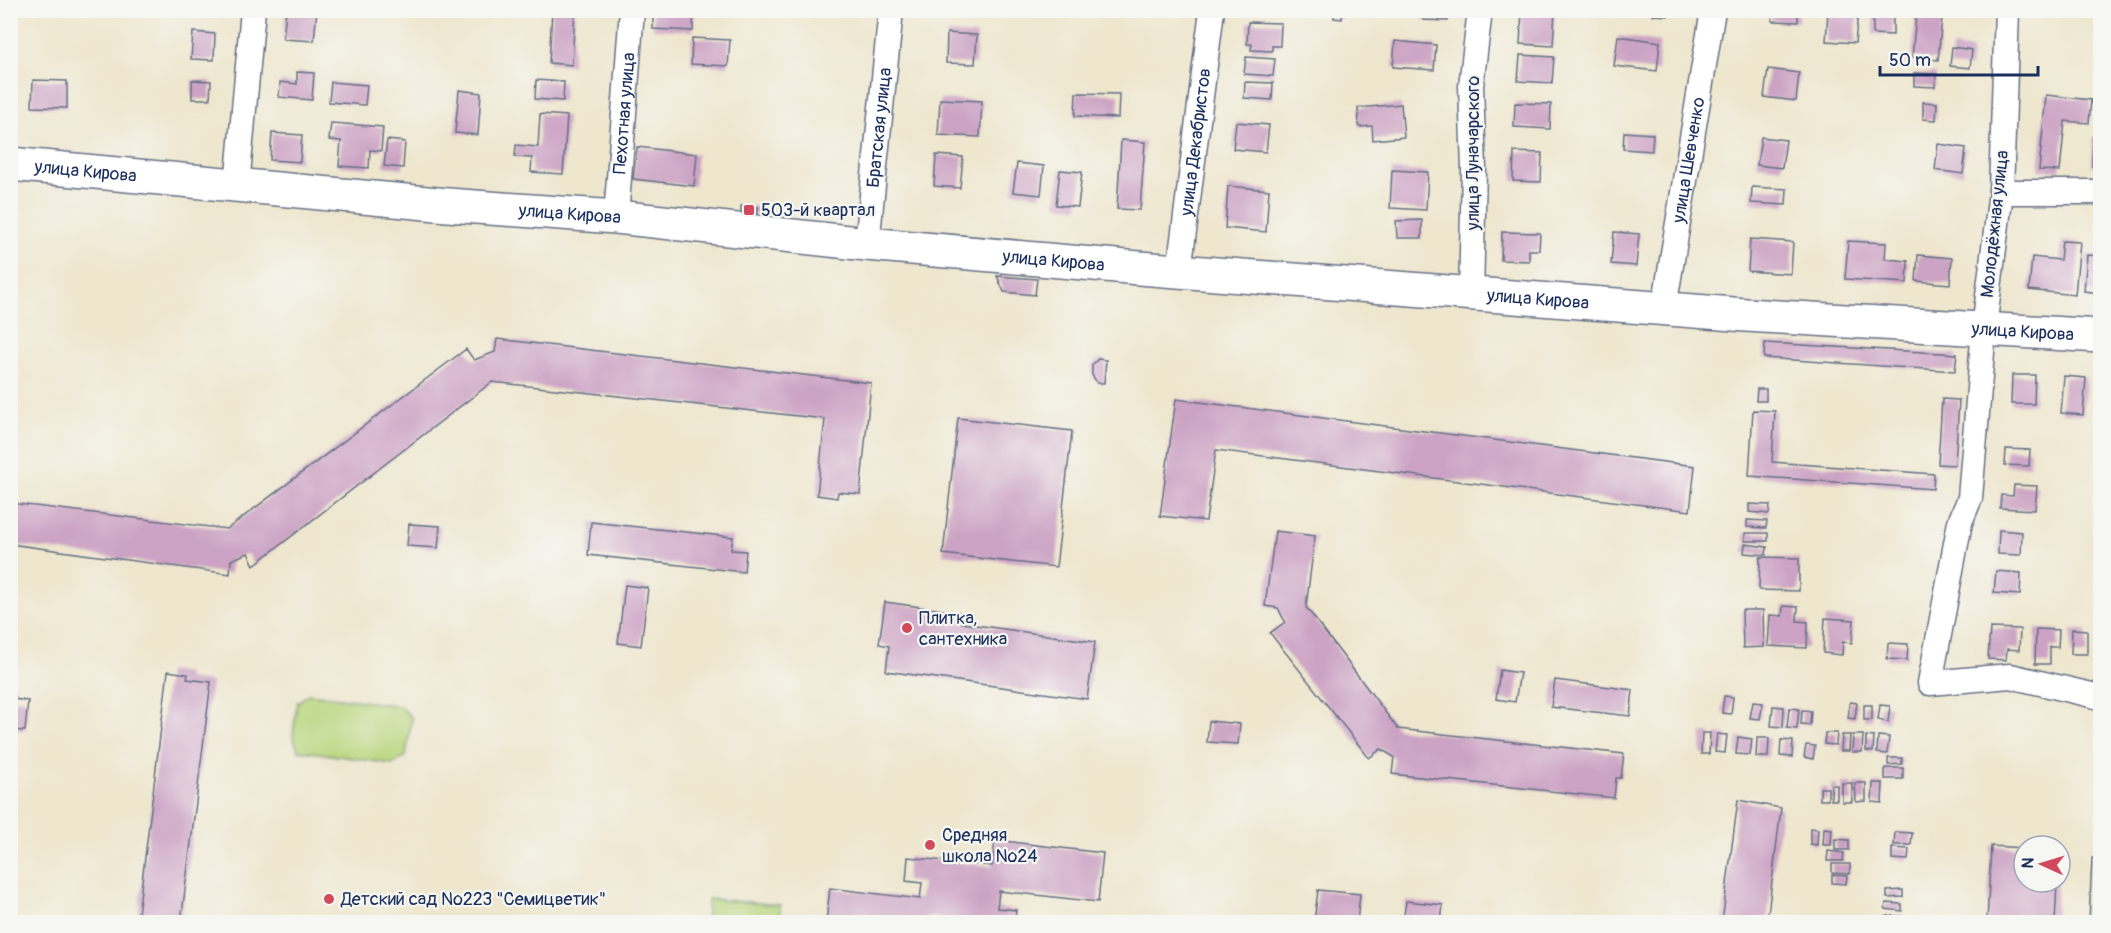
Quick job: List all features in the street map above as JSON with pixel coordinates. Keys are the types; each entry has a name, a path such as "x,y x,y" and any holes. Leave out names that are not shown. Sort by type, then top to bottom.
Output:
{"main road":[{"name":"улица Кирова","path":"10,164 448,205 616,217 867,244 1179,272 1470,295 2100,336"}],"street":[{"path":"237,186 253,10"},
{"name":"Пехотная улица","path":"616,217 632,10"},
{"name":"Братская улица","path":"867,244 891,10"},
{"name":"улица Декабристов","path":"1179,272 1212,10"},
{"name":"улица Луначарского","path":"1470,295 1474,169 1471,86 1480,10"},
{"name":"улица Шевченко","path":"1664,308 1713,10"},
{"name":"Молодёжная улица","path":"2007,10 2001,192 1984,328 1971,498 1960,522 1930,683 2010,676 2100,696"},
{"path":"2001,192 2100,192"}],"green space":[{"path":"308,694 400,706 412,718 406,756 393,764 298,750 293,736 297,703"},
{"path":"708,899 780,905 779,922 706,922"}],"building":[{"path":"286,10 317,10 314,41 283,39"},
{"path":"552,10 575,10 572,65 549,63"},
{"path":"653,10 694,10 693,31 653,29"},
{"path":"950,10 985,10 984,17 950,16"},
{"path":"1334,10 1343,10 1342,19 1334,18"},
{"path":"1423,10 1449,10 1448,21 1423,20"},
{"path":"1522,10 1555,10 1553,46 1520,44"},
{"path":"1652,10 1668,10 1668,16 1652,15"},
{"path":"1773,10 1798,10 1798,22 1772,21"},
{"path":"1873,10 1893,10 1893,35 1873,34"},
{"path":"1828,11 1858,13 1855,43 1826,41"},
{"path":"1916,15 1942,17 1938,60 1912,57"},
{"path":"1248,22 1281,23 1280,46 1272,46 1272,51 1251,50 1252,44 1247,44"},
{"path":"193,32 215,34 214,60 191,59"},
{"path":"947,33 977,35 975,64 946,63"},
{"path":"1618,36 1660,42 1657,71 1614,66"},
{"path":"692,38 730,40 728,66 691,64"},
{"path":"1395,41 1436,45 1434,70 1393,67"},
{"path":"1952,47 1972,50 1970,68 1950,66"},
{"path":"1520,55 1554,57 1552,83 1518,81"},
{"path":"1246,57 1275,59 1273,76 1244,74"},
{"path":"1768,69 1799,73 1796,101 1764,97"},
{"path":"297,72 314,73 312,100 279,97 280,82 297,84"},
{"path":"1914,73 1936,74 1935,87 1914,86"},
{"path":"33,80 67,81 67,108 32,107"},
{"path":"192,80 211,81 210,99 192,99"},
{"path":"536,80 564,82 563,101 535,99"},
{"path":"331,82 367,85 365,105 329,102"},
{"path":"1245,82 1273,83 1272,100 1244,98"},
{"path":"459,90 481,93 478,135 455,133"},
{"path":"1076,93 1119,94 1118,118 1075,116"},
{"path":"2046,95 2091,100 2089,123 2065,121 2060,171 2039,170"},
{"path":"940,99 982,101 980,137 938,135"},
{"path":"1923,102 1937,103 1936,120 1923,119"},
{"path":"1515,103 1551,104 1550,129 1514,127"},
{"path":"1401,104 1404,137 1373,140 1372,126 1359,127 1358,108"},
{"path":"540,114 567,116 563,174 531,172 532,158 515,157 516,145 538,147"},
{"path":"1236,122 1269,125 1266,152 1233,149"},
{"path":"331,123 383,127 381,151 370,150 369,168 339,166 341,141 329,140"},
{"path":"1624,132 1653,134 1652,151 1623,149"},
{"path":"272,133 302,135 300,162 270,160"},
{"path":"1761,137 1786,140 1782,168 1757,165"},
{"path":"2093,137 2100,137 2100,166 2092,166"},
{"path":"387,140 405,142 403,168 384,166"},
{"path":"1121,140 1145,142 1140,210 1117,209"},
{"path":"1938,144 1966,148 1963,174 1935,170"},
{"path":"637,147 697,154 694,186 633,179"},
{"path":"1514,152 1542,153 1541,182 1513,181"},
{"path":"936,155 963,157 960,188 934,186"},
{"path":"1017,163 1044,166 1041,195 1013,192"},
{"path":"1060,170 1082,172 1078,207 1056,205"},
{"path":"1392,170 1428,172 1426,210 1390,208"},
{"path":"1228,186 1269,190 1266,232 1225,228"},
{"path":"1752,187 1787,189 1786,205 1751,203"},
{"path":"741,206 758,207 758,213 741,212"},
{"path":"1422,220 1422,238 1397,238 1396,221"},
{"path":"1502,232 1540,233 1539,250 1529,250 1529,261 1501,260"},
{"path":"1614,232 1639,234 1636,266 1611,264"},
{"path":"1750,239 1793,242 1791,274 1748,271"},
{"path":"1848,241 1886,243 1885,259 1908,261 1907,283 1845,279"},
{"path":"2062,241 2080,242 2075,295 2029,290 2032,257 2060,260"},
{"path":"1918,255 1952,258 1950,284 1916,281"},
{"path":"2087,255 2100,256 2100,293 2084,291"},
{"path":"997,276 1037,279 1035,295 1004,292"},
{"path":"497,339 871,383 860,494 838,492 837,498 817,495 825,419 492,382 254,565 248,553 231,560 230,574 10,544 10,503 227,529 466,349 474,360 495,352"},
{"path":"1765,343 1957,354 1955,371 1764,358"},
{"path":"1098,359 1106,360 1104,383 1097,383 1092,375 1092,365"},
{"path":"2012,375 2035,375 2034,404 2011,404"},
{"path":"2064,376 2086,378 2083,415 2061,413"},
{"path":"1757,389 1766,389 1766,401 1756,401"},
{"path":"1176,399 1695,466 1690,511 1216,450 1206,521 1160,516"},
{"path":"1942,399 1959,400 1955,465 1938,464"},
{"path":"1753,410 1775,411 1772,462 1934,474 1933,489 1749,476"},
{"path":"958,418 1072,431 1056,567 943,554"},
{"path":"2006,449 2030,450 2029,466 2005,465"},
{"path":"2014,485 2037,486 2035,510 2000,508 2001,495 2013,496"},
{"path":"1749,504 1770,505 1769,514 1749,512"},
{"path":"1747,520 1767,521 1766,528 1747,527"},
{"path":"591,522 733,537 731,550 746,551 744,572 588,555"},
{"path":"409,524 440,526 438,548 407,546"},
{"path":"1999,530 2022,532 2021,555 1998,554"},
{"path":"1275,531 1315,536 1306,607 1398,729 1624,754 1621,778 1616,778 1614,798 1392,774 1394,757 1381,749 1369,758 1270,633 1285,622 1278,608 1265,606"},
{"path":"1745,533 1768,533 1768,541 1745,541"},
{"path":"1745,544 1767,547 1766,555 1744,553"},
{"path":"1760,557 1799,558 1799,591 1759,590"},
{"path":"1996,571 2021,573 2020,595 1994,593"},
{"path":"625,585 648,588 641,646 618,643"},
{"path":"885,602 963,613 962,623 1095,642 1087,699 886,671 889,646 879,644"},
{"path":"1783,606 1798,607 1797,621 1808,622 1807,648 1768,646 1770,615 1782,616"},
{"path":"1742,610 1763,610 1764,647 1743,648"},
{"path":"1825,618 1854,620 1852,643 1843,642 1842,655 1823,653"},
{"path":"1990,628 2020,629 2019,650 2007,649 2006,660 1988,659"},
{"path":"2036,629 2059,630 2058,647 2050,647 2050,664 2035,664"},
{"path":"2072,629 2087,630 2087,654 2071,654"},
{"path":"1888,643 1908,644 1907,660 1887,659"},
{"path":"1500,670 1520,673 1515,702 1496,699"},
{"path":"168,671 188,674 187,679 211,682 181,922 137,922"},
{"path":"1555,680 1633,690 1630,716 1551,707"},
{"path":"10,694 15,694 14,699 28,701 25,731 10,730"},
{"path":"1724,696 1733,697 1731,714 1722,713"},
{"path":"1753,702 1763,703 1760,719 1750,718"},
{"path":"1850,702 1857,703 1855,719 1848,718"},
{"path":"1864,705 1872,705 1872,720 1864,720"},
{"path":"1880,705 1890,706 1888,722 1878,720"},
{"path":"1773,706 1784,707 1783,727 1771,726"},
{"path":"1789,708 1799,709 1797,729 1787,728"},
{"path":"1802,710 1811,711 1810,725 1801,724"},
{"path":"1209,721 1240,724 1238,744 1207,742"},
{"path":"1702,733 1710,733 1709,754 1701,754"},
{"path":"1825,733 1837,733 1836,745 1824,744"},
{"path":"1717,734 1727,735 1725,753 1715,752"},
{"path":"1842,735 1850,735 1849,751 1841,751"},
{"path":"1853,735 1863,735 1862,752 1852,752"},
{"path":"1866,736 1874,737 1873,752 1866,751"},
{"path":"1878,736 1889,737 1887,754 1877,753"},
{"path":"1738,737 1752,739 1750,755 1736,754"},
{"path":"1757,738 1769,738 1768,757 1756,757"},
{"path":"1781,740 1793,741 1792,757 1780,756"},
{"path":"1806,745 1815,746 1813,759 1804,757"},
{"path":"1888,758 1902,758 1902,764 1888,765"},
{"path":"1885,768 1903,768 1903,779 1885,779"},
{"path":"1842,783 1852,783 1852,802 1842,802"},
{"path":"1855,783 1866,783 1866,801 1856,802"},
{"path":"1873,783 1883,783 1882,803 1872,802"},
{"path":"1831,785 1837,785 1837,800 1831,800"},
{"path":"1820,788 1828,788 1828,800 1820,800"},
{"path":"1738,800 1781,808 1767,922 1722,922"},
{"path":"1810,828 1818,829 1817,845 1810,844"},
{"path":"1824,828 1832,829 1831,845 1823,845"},
{"path":"1895,832 1912,833 1911,845 1894,845"},
{"path":"1835,839 1849,840 1849,850 1835,850"},
{"path":"995,840 1103,853 1098,902 999,891 997,908 1016,910 1015,922 971,922 927,917 927,922 826,922 830,888 920,899 922,883 906,881 908,857 992,866"},
{"path":"1991,846 2012,847 2012,894 2056,894 2055,922 1987,922"},
{"path":"1892,848 1909,849 1908,860 1892,859"},
{"path":"1828,851 1844,853 1843,861 1827,861"},
{"path":"2092,858 2100,858 2100,922 2089,922"},
{"path":"1832,864 1850,864 1850,874 1832,873"},
{"path":"1832,875 1847,876 1846,884 1832,883"},
{"path":"1318,890 1360,894 1357,922 1314,922"},
{"path":"1903,890 1903,897 1887,898 1887,891"},
{"path":"1406,901 1443,905 1441,922 1403,922"},
{"path":"1886,903 1902,904 1902,911 1885,909"},
{"path":"1884,916 1902,916 1902,922 1884,922"}],"place":[{"name":"503-й квартал","path":"749,210"},
{"name":"Плитка, сантехника","path":"907,628"},
{"name":"Средняя школа №24","path":"930,845"},
{"name":"Детский сад №223 \"Семицветик\"","path":"329,899"}]}
